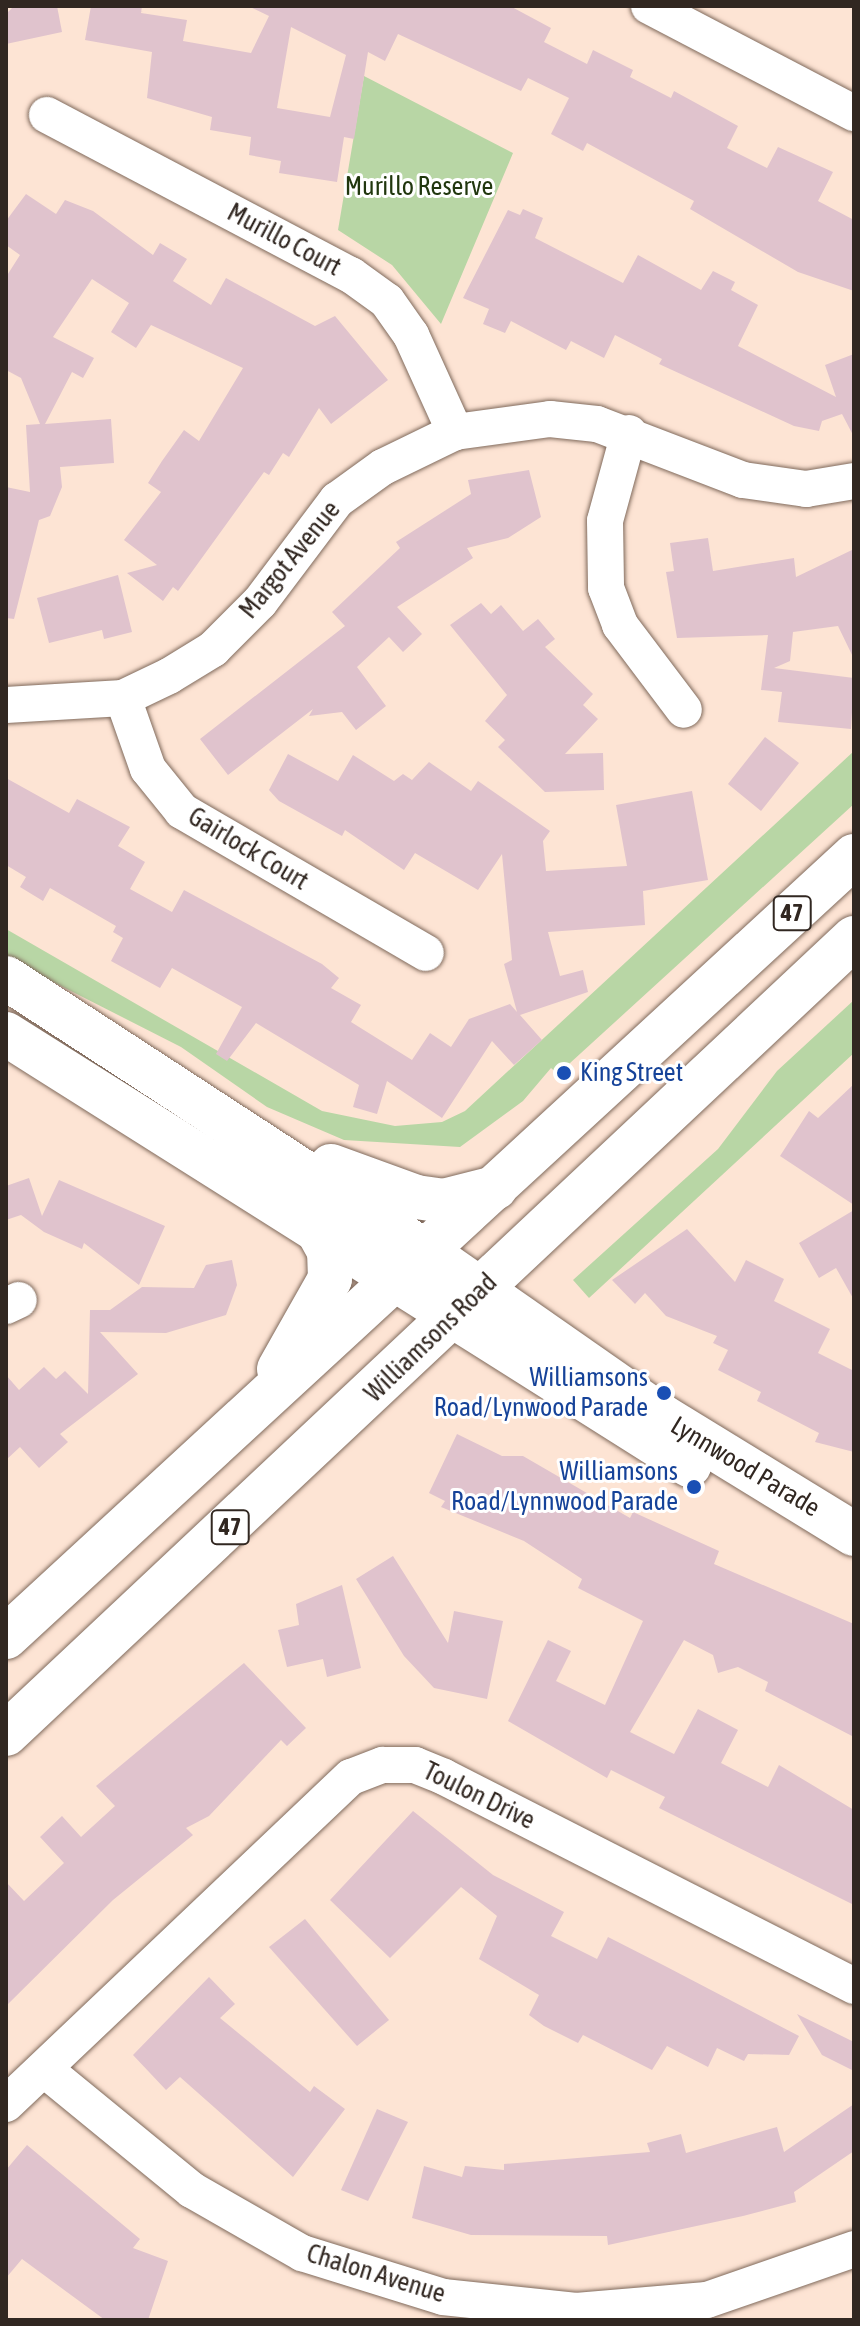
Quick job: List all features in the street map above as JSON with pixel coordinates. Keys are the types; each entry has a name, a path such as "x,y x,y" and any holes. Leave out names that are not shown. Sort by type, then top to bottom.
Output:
{"main road":[{"name":"47","path":"6,1637 854,856"},
{"name":"Williamsons Road","path":"6,1734 854,938"},
{"path":"6,978 425,1251 466,1304"},
{"path":"6,1034 393,1281 466,1304"},
{"path":"219,1117 392,1192 443,1201 495,1188"},
{"path":"250,1415 330,1279 329,1251 318,1231"},
{"name":"Lynnwood Parade","path":"466,1304 660,1415 854,1534"},
{"name":"Lynnwood Parade","path":"466,1304 628,1432 854,1551"}],"street":[{"path":"649,6 854,113"},
{"name":"Murillo Court","path":"47,115 351,275 387,301 411,335 455,432"},
{"name":"Margot Avenue","path":"6,705 123,698 213,649 260,602 337,500 383,467 455,432 550,419 629,433 774,487 854,481"},
{"path":"629,433 605,521 606,588 620,625 684,710"},
{"name":"Gairlock Court","path":"123,698 148,769 182,811 426,953"},
{"name":"Toulon Drive","path":"6,2104 351,1777 383,1765 415,1765 444,1777 854,1986"},
{"name":"Chalon Avenue","path":"44,2069 192,2190 288,2245 443,2297 576,2311 707,2300 854,2249"}],"green space":[{"name":"Murillo Reserve","path":"364,76 513,153 441,324 392,265 338,230"},
{"path":"854,751 854,804 558,1074 551,1068 523,1101 460,1147 344,1140 267,1107 181,1047 6,958 6,929 322,1111 395,1126 442,1122 465,1111"},
{"path":"854,1000 854,1053 589,1298 573,1280 718,1149 777,1071"}],"building":[{"path":"14,6 57,6 62,32 6,44 6,14"},
{"path":"91,6 142,6 141,13 187,20 183,41 251,53 269,16 248,6 510,6 551,28 544,42 587,64 593,50 633,70 630,77 671,98 674,91 738,126 727,148 767,168 778,147 833,172 818,201 854,220 854,291 798,272 690,209 694,201 587,143 583,151 551,134 569,98 528,78 521,91 398,34 385,61 368,52 354,139 344,137 337,182 279,173 281,161 249,155 251,137 210,130 212,117 147,98 152,52 85,40","holes":["291,27 346,55 330,117 277,108"]},
{"path":"26,194 56,214 65,200 93,211 153,255 160,243 187,259 173,281 211,305 226,278 315,326 335,316 388,380 331,424 319,408 289,457 283,453 269,475 264,472 178,591 173,587 163,601 127,573 157,565 124,540 161,492 148,483 162,461 184,430 199,441 243,368 151,325 136,348 111,332 129,303 92,279 53,337 94,358 83,378 72,372 45,424 111,419 114,463 60,467 62,487 50,516 39,520 14,619 6,618 6,487 30,492 26,425 40,424 21,378 6,370 6,277 20,255 6,245 6,221"},
{"path":"523,209 543,218 535,238 623,283 638,255 701,290 713,271 735,282 731,290 758,305 738,346 836,397 825,365 854,354 854,437 842,414 822,421 819,431 794,426 659,364 662,359 615,335 604,358 571,341 566,350 511,321 505,333 483,324 489,309 463,298 508,210 520,215"},
{"path":"529,470 541,517 508,538 467,548 473,558 397,607 422,634 403,652 389,637 357,667 386,706 356,730 342,712 309,716 313,709 228,775 200,739 345,626 332,612 400,548 396,542 471,494 468,480"},
{"path":"708,538 713,571 794,558 796,577 854,549 854,659 838,626 793,632 790,661 774,668 854,678 851,729 778,722 782,692 761,690 768,635 677,638 666,572 674,571 670,543"},
{"path":"118,575 132,632 104,639 102,630 49,643 37,598"},
{"path":"481,603 491,614 501,605 523,631 538,619 555,639 545,647 593,694 583,705 598,719 565,754 603,753 604,790 545,792 498,747 505,740 485,721 507,695 450,625"},
{"path":"765,737 799,763 761,811 728,784"},
{"path":"288,754 338,781 353,755 394,781 403,774 412,780 429,762 471,791 478,781 550,831 543,841 546,871 627,866 616,805 692,791 708,880 643,891 645,925 548,932 560,976 583,970 588,992 520,1015 542,1040 514,1065 492,1041 442,1118 387,1081 377,1114 353,1107 359,1085 256,1023 227,1061 216,1054 242,1007 172,968 160,988 111,961 123,938 113,932 116,926 50,888 43,901 20,887 26,877 6,865 6,778 69,813 77,799 130,827 118,846 145,862 130,889 172,912 184,890 322,964 339,978 331,988 361,1005 351,1022 412,1060 430,1033 451,1047 469,1019 510,1004 517,1012 504,964 512,960 502,854 478,890 415,853 404,870 345,830 342,836 279,801 269,790"},
{"path":"854,1084 854,1205 780,1156 809,1111 818,1118"},
{"path":"29,1178 42,1216 59,1180 165,1226 139,1285 84,1243 82,1249 44,1232 21,1215 6,1220 6,1186"},
{"path":"854,1210 854,1300 836,1268 819,1278 799,1243"},
{"path":"687,1229 735,1282 746,1260 784,1279 774,1301 830,1329 818,1353 854,1371 854,1452 815,1442 819,1433 757,1401 761,1392 718,1370 728,1350 713,1343 717,1336 666,1316 645,1293 635,1304 612,1280"},
{"path":"232,1260 237,1285 226,1315 166,1333 100,1332 138,1374 60,1434 68,1442 39,1468 20,1447 6,1460 6,1375 19,1390 44,1367 56,1379 65,1371 88,1394 90,1310 110,1310 142,1287 194,1288 206,1265"},
{"path":"457,1434 502,1456 523,1456 630,1518 633,1512 719,1551 714,1564 854,1624 854,1737 765,1691 768,1682 738,1667 718,1673 713,1655 684,1640 630,1732 674,1754 698,1709 738,1730 721,1763 768,1787 779,1765 854,1810 854,1905 659,1808 665,1797 611,1770 607,1778 508,1721 548,1640 571,1651 556,1681 605,1705 643,1621 578,1588 582,1579 524,1541 441,1507 445,1501 429,1493"},
{"path":"393,1556 448,1643 454,1611 503,1621 487,1699 434,1688 404,1656 356,1579"},
{"path":"342,1585 361,1668 327,1677 323,1659 287,1667 278,1630 299,1625 296,1604"},
{"path":"244,1663 306,1728 287,1746 281,1740 209,1816 186,1828 193,1835 113,1900 6,2006 6,1882 24,1901 64,1863 40,1837 62,1816 81,1837 115,1806 96,1786"},
{"path":"413,1811 493,1875 564,1912 551,1936 597,1959 608,1937 799,2036 789,2055 748,2054 744,2061 717,2048 708,2067 667,2046 652,2070 583,2035 578,2043 544,2026 529,2015 539,1995 479,1959 497,1916 461,1887 390,1958 330,1900"},
{"path":"305,1919 389,2020 357,2046 269,1947"},
{"path":"209,1977 235,2004 220,2018 310,2092 314,2086 345,2109 293,2177 180,2077 166,2090 133,2055"},
{"path":"797,2014 854,2042 854,2071 822,2055"},
{"path":"854,2104 854,2151 794,2192 796,2202 743,2216 608,2245 607,2236 471,2235 412,2218 424,2166 462,2177 465,2166 504,2170 504,2164 650,2152 647,2143 681,2134 686,2153 777,2127 784,2152"},
{"path":"377,2109 408,2122 368,2201 341,2190"},
{"path":"27,2145 140,2239 133,2248 168,2261 148,2320 105,2320 22,2259 6,2278 6,2170"}],"place":[{"name":"King Street","path":"564,1073"},
{"name":"Williamsons Road/Lynwood Parade","path":"664,1393"},
{"name":"Williamsons Road/Lynnwood Parade","path":"694,1487"}]}
